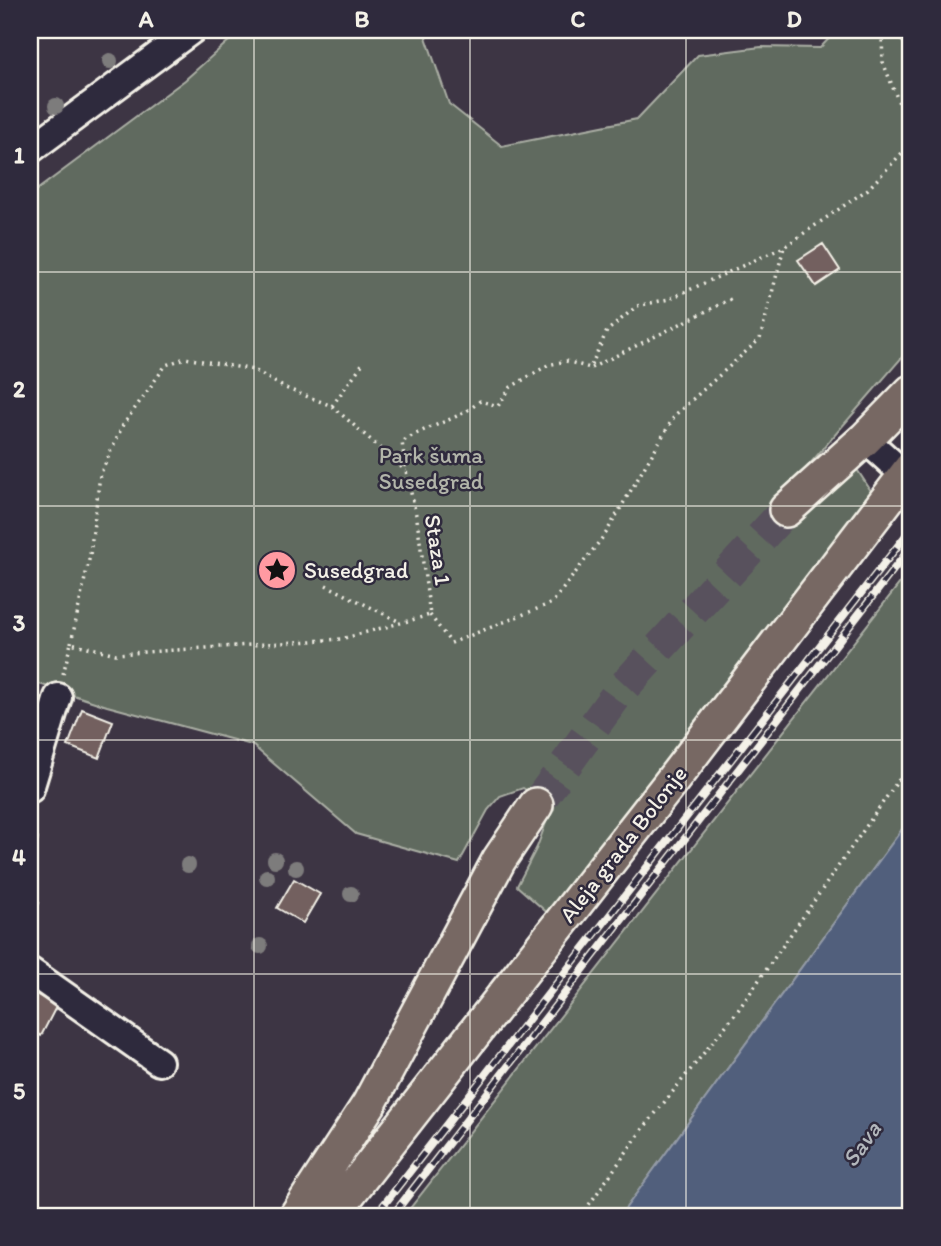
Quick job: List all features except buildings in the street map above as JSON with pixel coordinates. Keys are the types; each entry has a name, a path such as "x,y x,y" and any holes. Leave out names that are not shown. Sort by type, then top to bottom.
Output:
{"main road":[{"path":"786,510 865,439 911,392"},
{"name":"Aleja grada Bolonje","path":"331,1216 668,786 909,472"},
{"path":"296,1216 369,1104 499,860 536,805"}],"street":[{"path":"30,150 192,30"},
{"path":"865,439 909,472"},
{"path":"30,789 58,696"},
{"path":"30,971 159,1062"}],"path":[{"path":"590,368 607,331 638,306 669,299 784,247 868,189 903,152 909,129 883,62 882,38 893,30"},
{"path":"430,615 451,643 552,603 606,533 675,415 760,339 784,247"},
{"path":"590,368 730,299"},
{"path":"58,696 90,555 100,475 123,425 166,365 185,358 254,370 285,388 332,406 405,471"},
{"name":"Staza 1","path":"71,643 116,654 341,639 430,615 417,519 405,471 402,442 419,431 468,412 480,401 498,406 511,387 548,365 566,361 590,368"},
{"path":"332,406 363,363"},
{"path":"326,585 402,623"},
{"path":"581,1216 642,1130 736,1013 911,762"}],"green space":[{"name":"Park šuma Susedgrad","path":"241,30 430,30 426,37 449,104 502,146 637,119 698,55 761,47 820,48 837,30 889,30 911,50 911,347 776,503 786,526 856,468 875,497 551,916 517,886 547,820 543,801 523,788 500,796 488,810 459,863 356,834 252,745 107,706 30,681 30,195 185,80"},
{"path":"911,569 911,817 620,1216 404,1216"}],"water":[{"name":"Sava","path":"911,817 911,1216 620,1216"}],"tunnel":[{"path":"536,805 618,693 786,510"}],"railway":[{"path":"375,1216 911,529"},
{"path":"392,1216 911,547"}],"place":[{"name":"Susedgrad","path":"277,570"}]}
